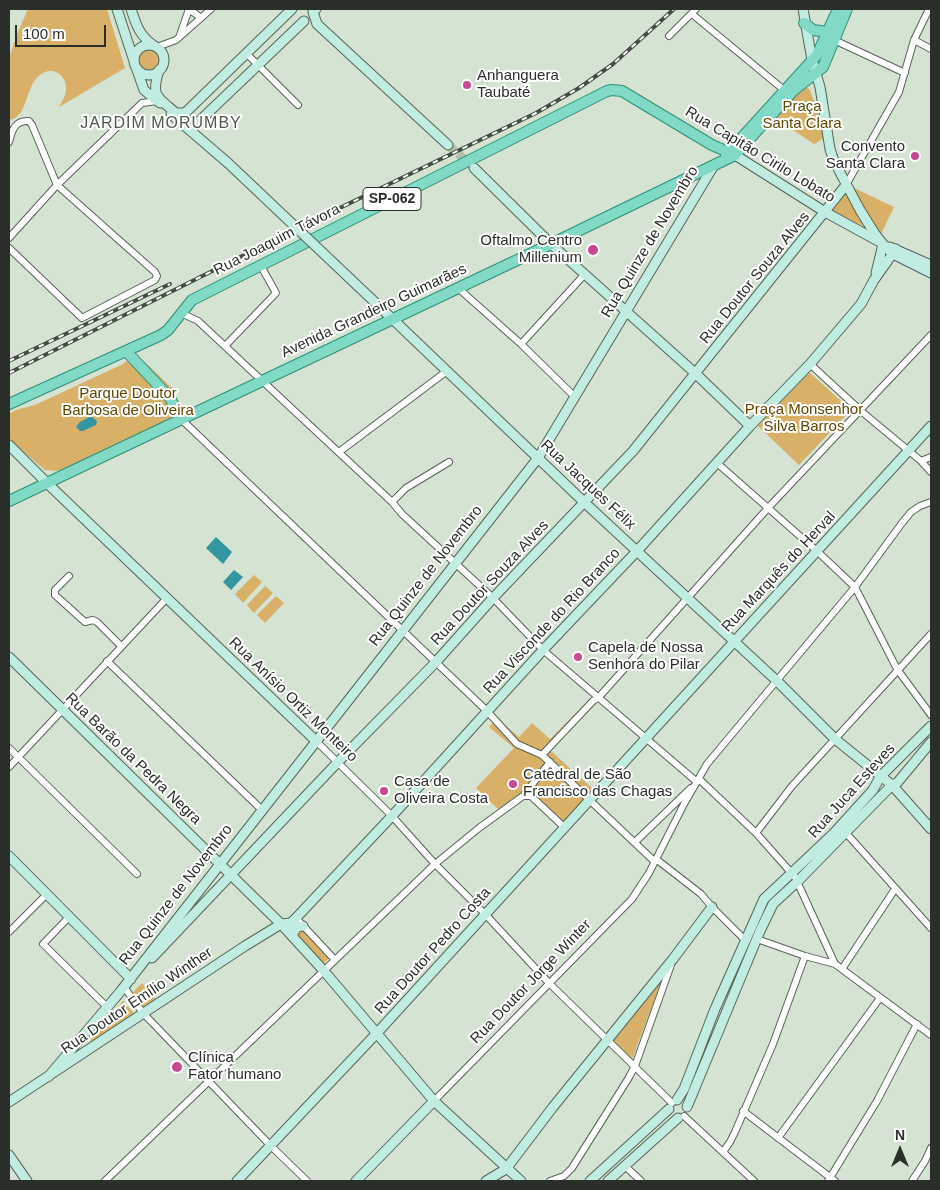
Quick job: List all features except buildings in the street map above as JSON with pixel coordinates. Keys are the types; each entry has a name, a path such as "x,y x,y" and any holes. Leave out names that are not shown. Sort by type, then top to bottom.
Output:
{"main road":[{"path":"117,9 144,90"},
{"path":"130,9 142,37 160,50 164,58 154,89 156,94 176,113 185,113 291,10 296,18 304,21"},
{"path":"803,9 804,23 812,60 817,72 830,149 834,161 868,224 883,244 931,273"},
{"path":"817,72 823,67 838,9"},
{"path":"831,36 847,9"},
{"path":"190,130 308,19 313,10"},
{"path":"313,10 317,24 448,145"},
{"path":"804,23 813,30 831,36"},
{"name":"Rua Quinze de Novembro","path":"732,153 831,36"},
{"path":"155,46 139,48 136,52 135,64 142,73 151,74 159,70"},
{"name":"Rua Quinze de Novembro","path":"48,1076 128,981 538,458 714,167 732,153 794,90 817,72"},
{"name":"Rua Jacques Félix","path":"144,90 228,163 585,503 777,681 835,739 892,786 931,829"},
{"name":"Rua Joaquim Távora","path":"10,405 168,330 192,300 600,94 612,90 622,91"},
{"name":"Rua Capitão Cirilo Lobato","path":"622,91 712,144 732,153 825,212 883,244"},
{"name":"Avenida Grandeiro Guimarães","path":"9,501 714,167"},
{"path":"474,168 551,244 695,373 750,426"},
{"name":"Rua Doutor Souza Alves","path":"128,981 337,762 435,663 493,598 633,451 846,185"},
{"name":"Rua Visconde do Rio Branco","path":"874,280 883,244"},
{"path":"894,252 931,265"},
{"name":"Rua Visconde do Rio Branco","path":"281,924 291,924 543,650 637,551 750,426 810,364 861,304 874,280 894,252"},
{"path":"126,351 170,398 181,419"},
{"name":"Rua Marquês do Herval","path":"646,738 733,641 818,552 931,426"},
{"name":"Rua Anísio Ortiz Monteiro","path":"9,445 316,741"},
{"name":"Rua Barão da Pedra Negra","path":"9,657 292,935 434,1101 521,1181"},
{"name":"Rua Juca Esteves","path":"795,878 873,790 880,777 931,726"},
{"name":"Rua Doutor Pedro Costa","path":"237,1181 377,1033 646,738"},
{"name":"Rua Juca Esteves","path":"795,878 846,833 897,783 931,742"},
{"path":"9,856 70,916 128,981"},
{"path":"213,872 221,876 222,882"},
{"path":"604,1169 609,1180 683,1114 773,904 795,878"},
{"path":"590,1181 612,1163 673,1104 684,1090 744,940 764,899 795,878"},
{"path":"486,1181 506,1169 607,1040 673,960 712,907"},
{"name":"Rua Doutor Emílio Winther","path":"9,1102 281,924"},
{"path":"292,935 296,927 303,926"},
{"path":"728,979 738,984"},
{"name":"Rua Doutor Jorge Winter","path":"356,1181 434,1101"},
{"path":"673,1104 683,1102 683,1114"},
{"path":"673,1104 672,1115 683,1114"},
{"path":"9,1155 28,1181"},
{"path":"612,1163 622,1169"}],"street":[{"path":"180,36 189,9 201,18"},
{"path":"155,46 171,42 211,9"},
{"path":"846,185 899,92 905,73 906,60 929,9"},
{"path":"669,36 694,11 784,90"},
{"path":"831,36 905,73"},
{"path":"914,40 931,49"},
{"path":"247,54 298,105"},
{"path":"9,238 57,185 142,103 144,90"},
{"path":"142,103 157,101"},
{"path":"9,138 17,124 22,121 29,121 57,185 155,272 157,276 155,280 82,318 9,248"},
{"path":"225,346 276,293 260,266"},
{"path":"521,344 585,274"},
{"path":"458,288 521,344 575,397"},
{"path":"181,314 198,321 225,346 493,598 543,650 698,781 756,833 795,878 835,964"},
{"path":"542,755 592,701 599,697 768,508 931,335"},
{"path":"810,364 860,411 921,461 931,472"},
{"path":"339,452 447,371"},
{"path":"181,419 487,712 517,744 542,755 655,860 702,894 744,940"},
{"path":"921,461 931,457"},
{"path":"392,502 406,488 449,462"},
{"path":"717,463 855,587 897,669 931,715"},
{"path":"635,842 698,781 707,764 855,587 887,541 911,512 931,502"},
{"path":"69,576 55,590 55,595 85,622 93,620 97,622 122,646"},
{"path":"9,767 167,598"},
{"path":"756,833 792,786 931,634"},
{"path":"107,661 262,810"},
{"name":"Rua Anísio Ortiz Monteiro","path":"316,741 392,816 435,864 485,914 549,983 673,1104"},
{"path":"9,748 137,874"},
{"path":"105,1181 435,864 490,819 522,796 550,762"},
{"name":"Rua Doutor Jorge Winter","path":"434,1101 632,899 645,879 698,781"},
{"path":"522,796 528,795 534,798 564,827"},
{"path":"846,833 894,889 931,928"},
{"path":"842,969 894,889"},
{"path":"9,932 47,894"},
{"path":"70,916 43,944 107,1007"},
{"path":"296,918 335,960"},
{"path":"757,939 805,956 835,964 931,1035"},
{"path":"723,1152 730,1142 773,1044 805,956"},
{"path":"550,1181 564,1176 572,1168 635,1066 673,960"},
{"path":"128,981 143,1013 307,1181"},
{"path":"778,1138 880,998"},
{"path":"743,1111 831,1180 878,1101 917,1024"},
{"path":"683,1114 754,1181"},
{"path":"912,1181 928,1162 931,1148"},
{"path":"622,1169 641,1181"}],"green space":[{"path":"28,9 107,9 125,68 59,107 66,92 66,84 58,73 54,71 45,72 35,80 20,113 15,118 9,120 9,59"},
{"path":"149,47 158,51 162,60 158,69 149,73 140,69 136,60 140,51"},
{"name":"Praça Santa Clara","path":"807,88 810,90 826,137 814,144 775,118 799,91"},
{"path":"852,187 894,207 880,236"},
{"path":"845,191 863,226 832,211"},
{"name":"Parque Doutor Barbosa de Oliveira","path":"131,358 148,365 173,389 176,418 77,465 57,471 45,470 9,439 9,414 35,405 121,365"},
{"name":"Praça Monsenhor Silva Barros","path":"809,372 851,410 799,465 758,426"},
{"path":"254,575 262,582 243,603 235,594"},
{"path":"265,586 273,593 254,613 247,605"},
{"path":"276,596 284,603 265,623 257,615"},
{"path":"590,699 596,704 550,750 593,789 562,823 523,792 498,809 476,788 514,748 489,727 497,718 519,737 532,723 550,739"},
{"path":"301,929 329,958 322,965 294,935"},
{"path":"663,977 632,1059 612,1041"},
{"path":"142,983 156,1000 142,1009 131,994"},
{"path":"123,1001 134,1013 87,1045"}],"water":[{"path":"91,416 97,421 96,425 83,431 76,427 80,422"},
{"path":"216,537 232,552 223,564 206,548"},
{"path":"234,570 243,577 231,590 223,582"}],"tunnel":[{"path":"448,145 472,166"}],"railway":[{"path":"9,373 286,234 536,113 579,88 613,64 674,9"},
{"path":"9,361 170,284"}],"place":[{"name":"Anhanguera Taubaté","path":"467,85"},
{"name":"Convento Santa Clara","path":"915,156"},
{"name":"Oftalmo Centro Millenium","path":"593,250"},
{"name":"Capela de Nossa Senhora do Pilar","path":"578,657"},
{"name":"Catedral de São Francisco das Chagas","path":"513,784"},
{"name":"Casa de Oliveira Costa","path":"384,791"},
{"name":"Clínica Fator humano","path":"177,1067"}],"district":[{"name":"JARDIM MORUMBY","path":"161,124"}]}
